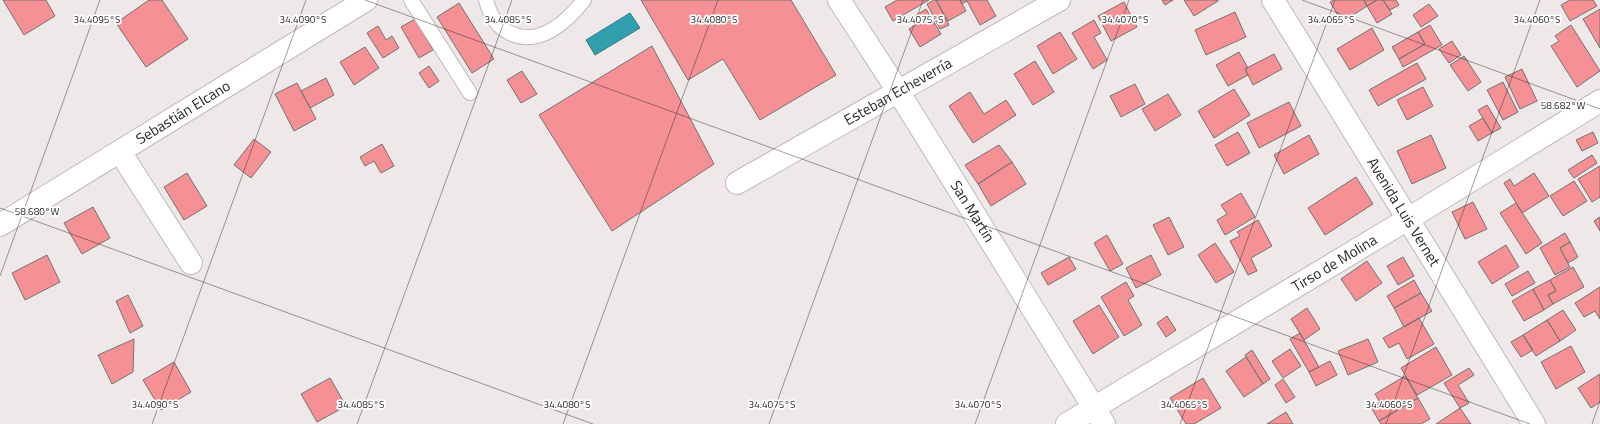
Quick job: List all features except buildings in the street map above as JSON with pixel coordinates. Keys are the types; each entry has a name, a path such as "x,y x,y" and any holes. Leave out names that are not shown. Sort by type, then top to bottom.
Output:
{"street":[{"name":"Sebastián Elcano","path":"0,225 366,0"},
{"name":"San Martín","path":"839,0 898,91 1099,416"},
{"name":"Esteban Echeverría","path":"737,183 1059,0"},
{"name":"Avenida Luis Vernet","path":"1273,0 1534,424"},
{"name":"Tirso de Molina","path":"1067,424 1099,416 1408,219 1600,101"},
{"path":"120,152 191,263"}],"lane":[{"path":"410,0 470,93"},
{"path":"486,0 490,14 500,27 516,36 533,38 554,28 571,16 584,0"}],"water":[{"path":"630,13 640,28 595,55 586,40"}]}
